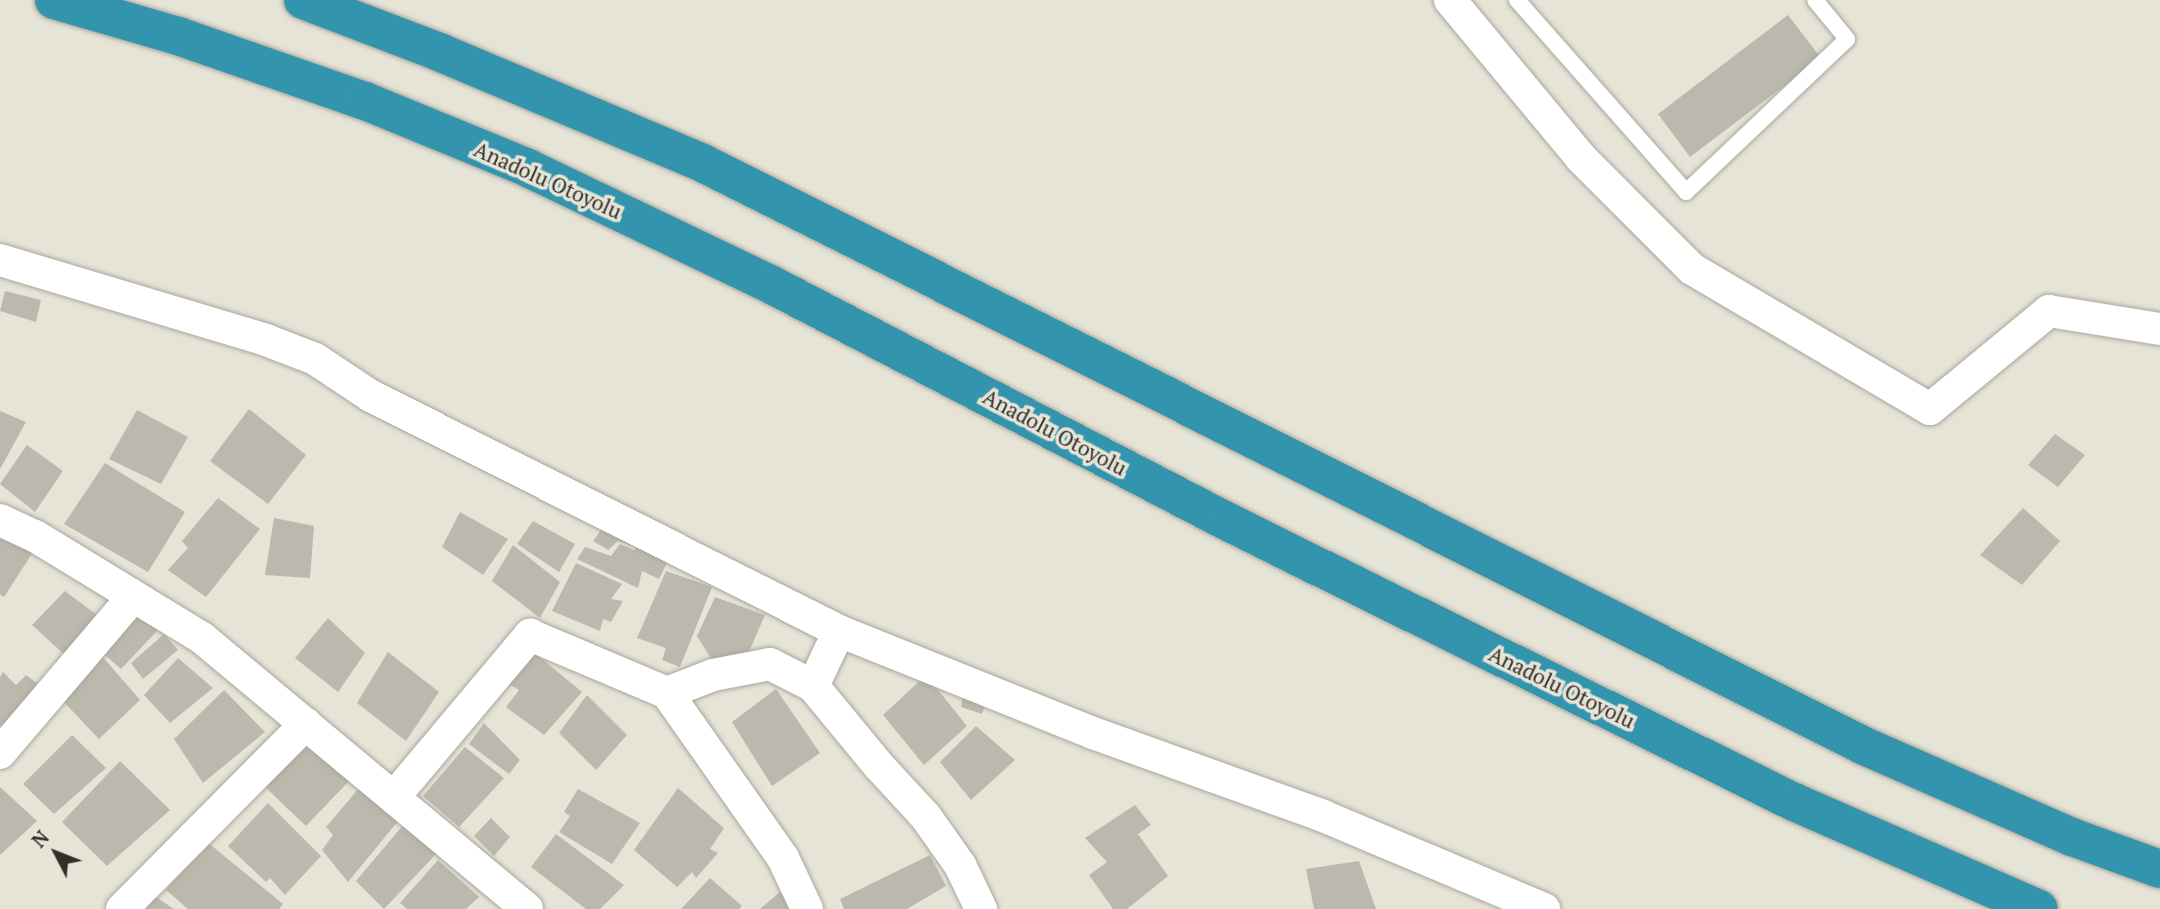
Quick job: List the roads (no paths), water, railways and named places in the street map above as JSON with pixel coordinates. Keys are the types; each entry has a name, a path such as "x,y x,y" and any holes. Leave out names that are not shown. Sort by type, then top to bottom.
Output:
{"highway":[{"name":"Anadolu Otoyolu","path":"54,0 178,36 365,101 528,168 772,285 1228,522 1781,796 2039,909"},
{"path":"303,0 439,52 703,163 1862,745 2072,837 2160,869"},
{"path":"2072,837 2160,850"}],"street":[{"path":"1450,0 1582,159 1692,269 1930,409 2049,311 2160,329"},
{"path":"0,260 266,340 315,359 371,396 839,631 1093,733 1323,816 1544,909"},
{"path":"0,520 36,536 202,639 527,909"},
{"path":"1,751 134,597"},
{"path":"813,686 839,631"},
{"path":"394,797 530,635 667,693 783,858 807,909"},
{"path":"667,693 713,675 770,664 813,686 879,766 926,817 960,866 981,909"},
{"path":"122,909 306,724"}],"lane":[{"path":"1517,0 1686,192 1847,39 1815,0"}]}
